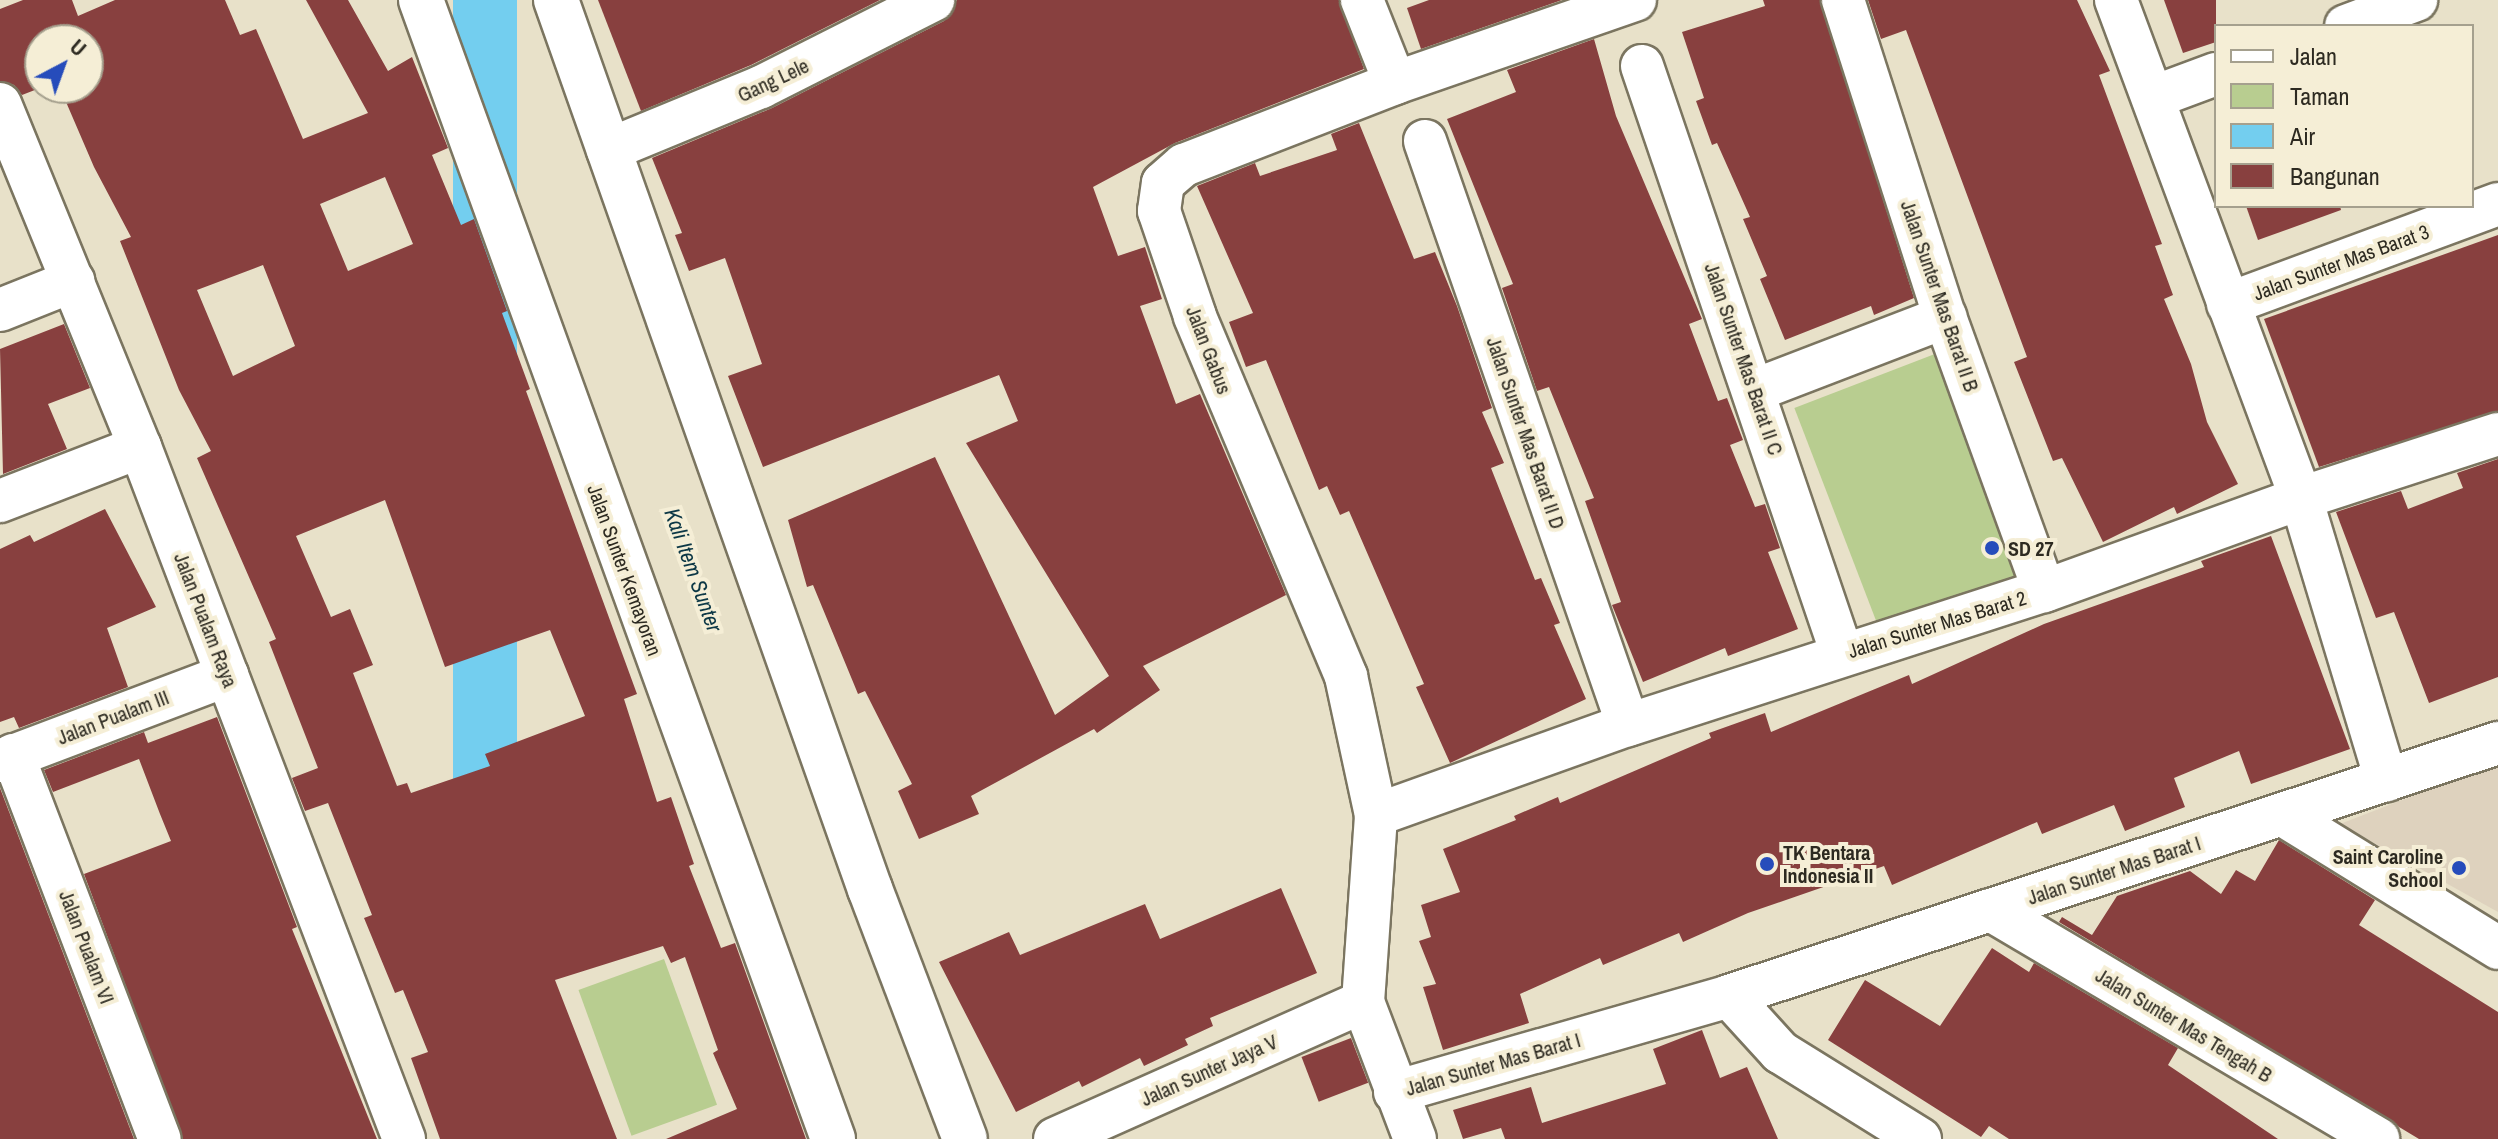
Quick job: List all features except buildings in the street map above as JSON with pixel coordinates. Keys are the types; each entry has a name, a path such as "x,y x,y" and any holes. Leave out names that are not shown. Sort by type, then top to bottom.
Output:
{"main road":[{"name":"Jalan Sunter Kemayoran","path":"421,0 833,1139"},
{"path":"556,0 865,875 965,1139"}],"street":[{"name":"Gang Lele","path":"608,150 761,87 933,0"},
{"path":"1362,0 1395,83"},
{"name":"Jalan Gabus","path":"1363,1002 1376,815 1346,676 1206,342 1159,211 1163,183 1184,165 1395,83 1635,0"},
{"name":"Jalan Sunter Mas Barat II B","path":"1843,0 1945,317 2044,591"},
{"path":"2116,0 2301,498 2386,780"},
{"path":"2351,24 2416,0"},
{"name":"Jalan Sunter Mas Barat II C","path":"1642,66 1755,390 1842,654"},
{"path":"2154,97 2214,75"},
{"name":"Jalan Pualam Raya","path":"0,104 140,447 404,1139"},
{"name":"Jalan Sunter Mas Barat II D","path":"1425,141 1628,725"},
{"name":"Jalan Sunter Mas Barat 3","path":"2228,304 2498,204"},
{"path":"0,310 73,281"},
{"path":"1755,390 1945,317"},
{"name":"Jalan Sunter Mas Barat 2","path":"1376,815 1628,725 2044,591 2301,498 2498,434"},
{"path":"0,501 140,447"},
{"name":"Jalan Pualam III","path":"7,758 227,675"},
{"name":"Jalan Sunter Mas Barat I","path":"1395,1092 1729,996 2498,743"},
{"name":"Jalan Pualam VI","path":"7,758 160,1139"},
{"path":"2283,815 2498,948"},
{"name":"Jalan Sunter Mas Tengah B","path":"1991,910 2378,1139"},
{"path":"1729,996 1780,1052 1920,1139"},
{"path":"1363,1002 1415,1139"},
{"name":"Jalan Sunter Jaya V","path":"1055,1139 1363,1002"}],"shaded area":[{"name":"Saint Caroline School","path":"2498,763 2498,912 2340,824"}],"green space":[{"path":"1940,352 2028,582 1883,638 1794,408"},
{"path":"664,959 717,1105 632,1136 578,990"}],"water":[{"path":"453,0 517,0 517,1139 453,1139"}],"place":[{"name":"SD 27","path":"1992,548"},
{"name":"TK Bentara Indonesia II","path":"1767,864"},
{"name":"Saint Caroline School","path":"2459,868"}],"water label":[{"name":"Kali Item Sunter","path":"693,570"}]}
